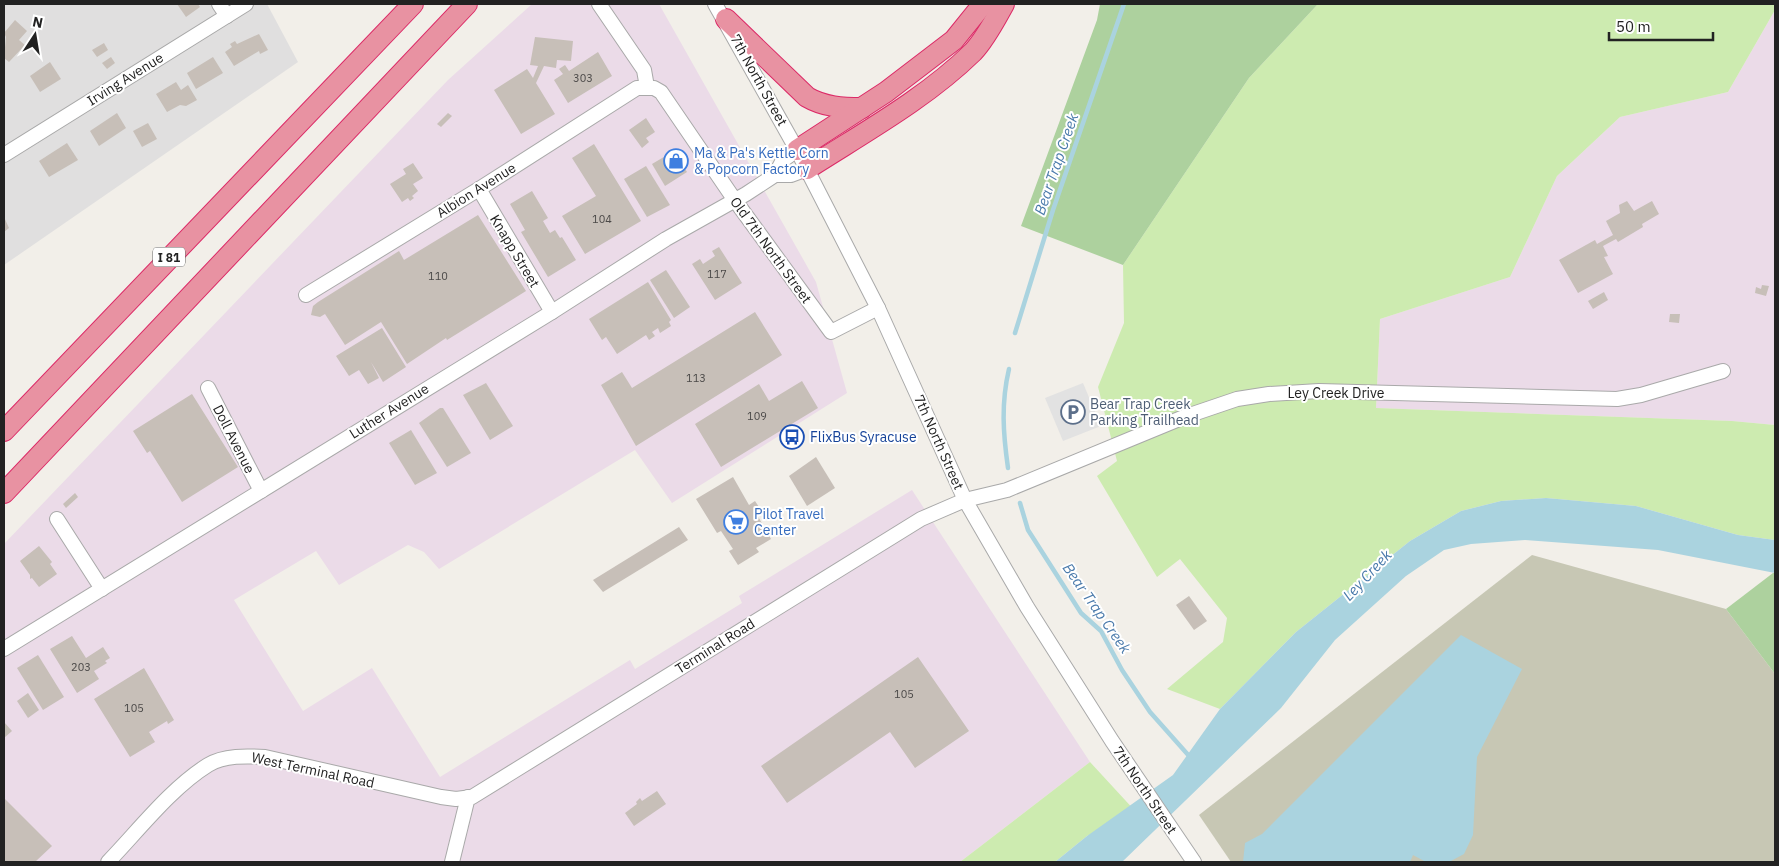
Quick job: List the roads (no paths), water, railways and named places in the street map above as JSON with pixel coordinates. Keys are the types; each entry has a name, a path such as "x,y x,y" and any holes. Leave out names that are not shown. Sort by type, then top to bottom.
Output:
{"highway":[{"path":"335,85 406,4"},
{"name":"I 81","path":"4,431 413,4"},
{"path":"4,493 467,4"},
{"path":"798,150 886,92 954,40 983,4"},
{"path":"807,169 949,72 983,39 1004,4"},
{"path":"720,12 806,97 817,102 844,108 862,108"}],"street":[{"name":"Irving Avenue","path":"4,155 223,10 246,4"},
{"path":"599,4 644,70 647,87"},
{"name":"7th North Street","path":"720,12 798,150 878,308 965,500 1026,607 1144,789 1194,862"},
{"name":"Albion Avenue","path":"306,296 637,88 647,87"},
{"name":"Old 7th North Street","path":"647,87 661,92 734,199 831,332 878,308"},
{"name":"Luther Avenue","path":"4,650 552,312 666,239 774,175 783,160 798,150"},
{"name":"Luther Avenue","path":"774,175 792,175 807,169"},
{"name":"Knapp Street","path":"479,189 552,312"},
{"name":"Ley Creek Drive","path":"965,500 1007,490 1184,417 1237,399 1269,394 1319,391 1617,399 1641,395 1723,371"},
{"name":"Doll Avenue","path":"208,388 261,491"},
{"name":"Terminal Road","path":"468,797 500,780 542,752 921,519 965,500"},
{"path":"57,519 102,589"},
{"name":"West Terminal Road","path":"108,862 178,789 209,764 242,755 265,757 441,797 468,797"},
{"path":"452,862 468,797"}],"water":[{"path":"1546,498 1636,506 1738,535 1775,540 1775,573 1658,550 1525,540 1471,544 1444,550 1406,576 1335,640 1281,708 1122,862 1055,862 1087,836 1173,775 1220,709 1296,632 1410,541 1461,511 1501,501"},
{"path":"1461,635 1522,669 1477,757 1473,835 1464,854 1449,862 1426,862 1413,855 1410,862 1243,862 1245,843 1262,834"}],"waterway":[{"name":"Bear Trap Creek","path":"1015,333 1053,210 1124,4"},
{"name":"Bear Trap Creek","path":"1008,468 1004,418 1006,382 1009,369"},
{"name":"Bear Trap Creek","path":"1020,503 1028,530 1081,613 1101,631 1122,670 1150,712 1190,757"}],"place":[{"name":"Ma & Pa's Kettle Corn & Popcorn Factory","path":"676,161"},
{"name":"Bear Trap Creek Parking Trailhead","path":"1073,412"},
{"name":"FlixBus Syracuse","path":"792,437"},
{"name":"Pilot Travel Center","path":"736,522"}],"water label":[{"name":"Ley Creek","path":"1367,575"}]}
